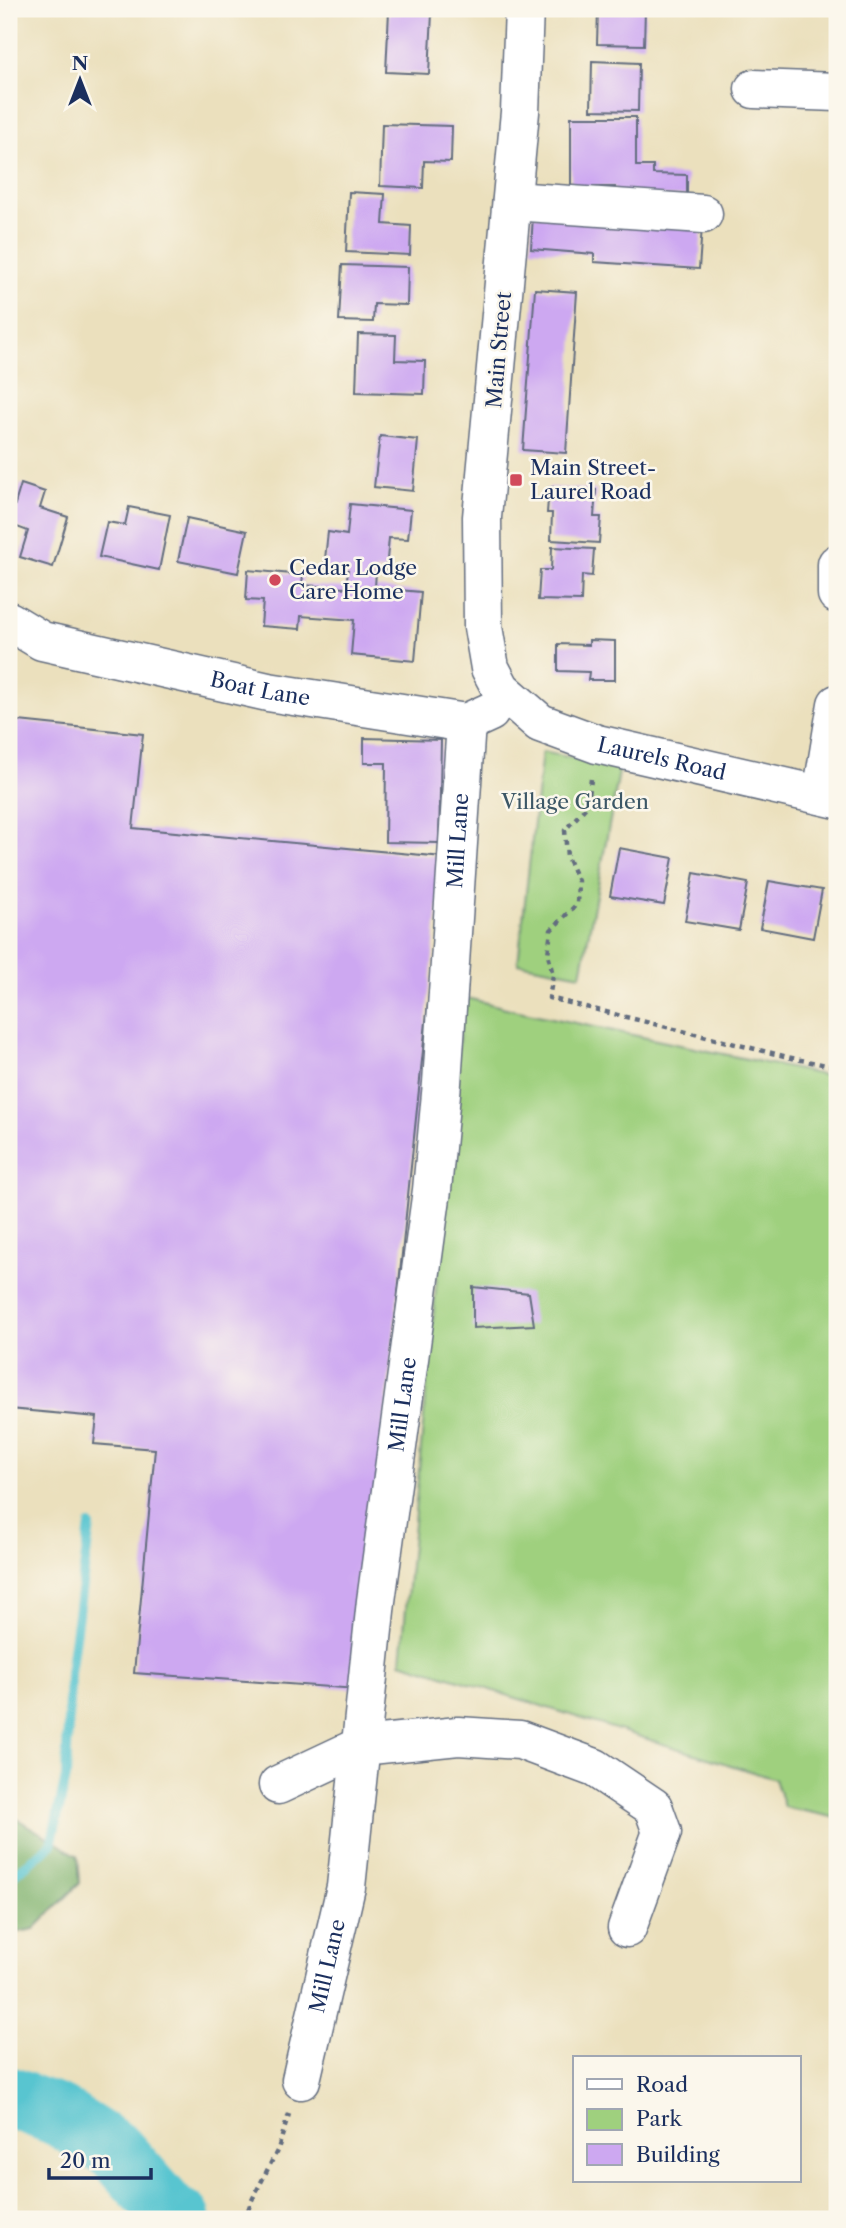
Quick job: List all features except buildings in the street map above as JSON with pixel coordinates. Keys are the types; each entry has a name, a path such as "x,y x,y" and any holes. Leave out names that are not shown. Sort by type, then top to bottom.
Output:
{"street":[{"name":"Main Street","path":"501,689 490,668 483,627 482,517 520,112 524,9"},
{"path":"754,89 837,92"},
{"path":"512,201 703,214"},
{"path":"837,564 837,594"},
{"name":"Boat Lane","path":"9,621 43,640 268,692 466,723"},
{"path":"466,723 491,711 501,689"},
{"name":"Laurels Road","path":"501,689 540,723 597,744 830,797"},
{"path":"830,797 837,704"},
{"name":"Mill Lane","path":"301,2080 346,1887 376,1601 433,1177 443,1069 466,723"},
{"path":"278,1785 361,1746 458,1736 520,1740 595,1768 653,1807 662,1832 627,1928"}],"path":[{"path":"597,744 588,805 565,830 567,857 578,881 577,904 551,930 548,954 553,975 549,998 837,1067"},
{"path":"245,2219 278,2149 301,2080"}],"green space":[{"name":"Village Garden","path":"542,752 620,767 581,975 518,963"},
{"path":"463,997 837,1078 837,1818 784,1807 775,1779 401,1662"},
{"path":"9,1814 78,1856 80,1883 34,1929 9,1934"}],"waterway":[{"path":"9,1878 51,1845 66,1777 70,1673 90,1526"},
{"path":"9,2097 59,2116 115,2151 173,2217 181,2219"}],"place":[{"name":"Main Street- Laurel Road","path":"516,480"},
{"name":"Cedar Lodge Care Home","path":"275,580"}]}
